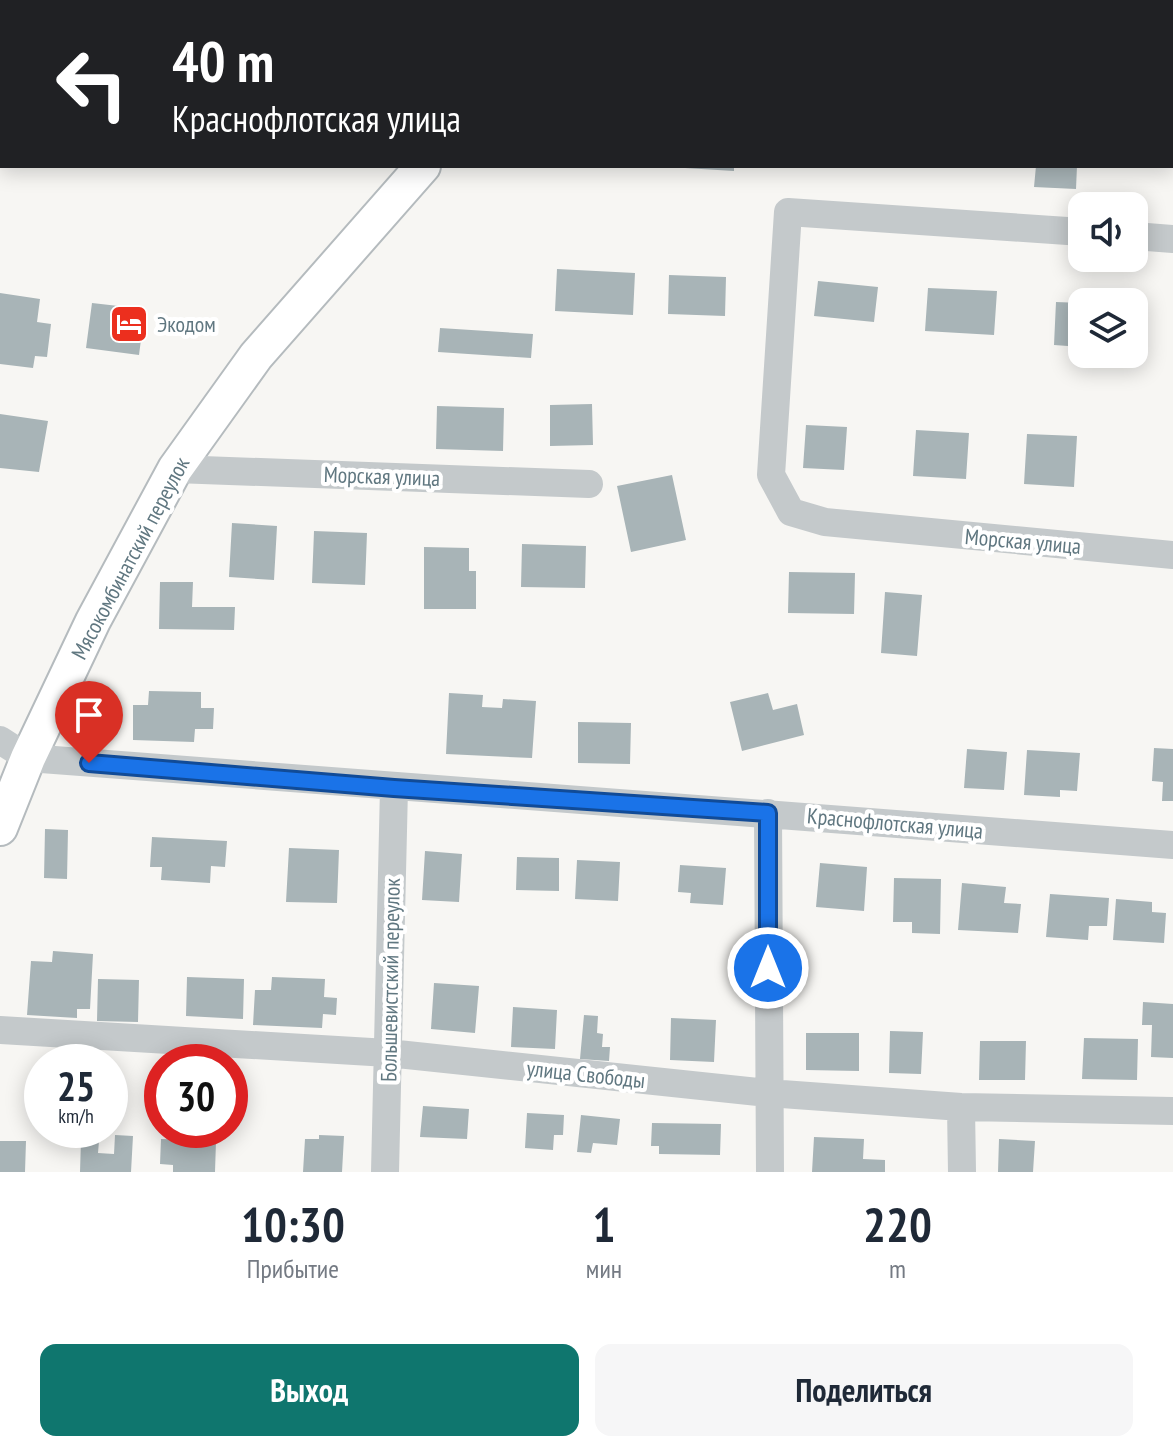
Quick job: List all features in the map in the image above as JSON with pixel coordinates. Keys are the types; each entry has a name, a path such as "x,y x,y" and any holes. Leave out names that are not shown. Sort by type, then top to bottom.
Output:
{"main road":[{"name":"Мясокомбинатский переулок","path":"0,828 14,749 93,621 175,469 256,356 421,168"}],"street":[{"name":"Морская улица","path":"1068,231 788,212 771,475 791,512 825,522 1173,555"},
{"path":"1148,237 1173,239"},
{"name":"Морская улица","path":"175,469 589,484"},
{"name":"Краснофлотская улица","path":"14,749 394,788 1173,845"},
{"name":"Большевистский переулок","path":"385,1172 394,788"},
{"path":"768,813 770,1172"},
{"name":"улица Свободы","path":"0,1030 388,1053 768,1093 961,1107 1173,1111"},
{"path":"961,1107 962,1172"}],"building":[{"path":"685,168 734,168 734,171"},
{"path":"1036,168 1077,168 1076,189 1034,187"},
{"path":"557,269 635,273 633,315 555,311"},
{"path":"669,275 726,277 725,316 668,314"},
{"path":"818,281 878,287 874,322 814,316"},
{"path":"928,288 997,291 994,335 925,331"},
{"path":"0,293 40,299 37,322 51,324 47,357 35,356 33,368 0,364"},
{"path":"1056,302 1068,302 1068,346 1054,345"},
{"path":"92,303 145,309 139,355 86,348"},
{"path":"440,328 533,334 531,358 438,352"},
{"path":"592,404 593,445 550,446 550,405"},
{"path":"437,406 504,408 503,451 436,449"},
{"path":"0,414 48,421 39,472 0,468"},
{"path":"806,425 847,427 844,470 803,468"},
{"path":"916,430 969,433 966,479 913,476"},
{"path":"1027,434 1077,436 1074,487 1024,484"},
{"path":"672,475 686,540 631,552 617,486"},
{"path":"232,523 277,526 274,580 229,577"},
{"path":"314,531 367,533 365,585 312,583"},
{"path":"522,544 586,546 585,588 521,587"},
{"path":"424,547 469,548 469,571 476,571 476,609 424,609"},
{"path":"789,572 855,573 854,614 788,613"},
{"path":"160,582 193,582 192,607 235,607 234,630 159,629"},
{"path":"885,592 922,595 917,656 881,653"},
{"path":"149,691 201,692 201,708 214,708 213,729 195,729 194,742 133,740 133,705 148,705"},
{"path":"449,693 483,695 482,707 502,708 503,699 536,701 532,758 446,754"},
{"path":"768,693 773,710 797,704 804,735 742,751 730,702"},
{"path":"578,722 631,723 630,764 578,763"},
{"path":"1154,748 1173,749 1173,801 1162,801 1163,782 1152,781"},
{"path":"967,749 1007,752 1004,790 964,788"},
{"path":"1027,750 1080,753 1077,791 1060,790 1060,797 1024,795"},
{"path":"45,829 68,830 67,879 44,878"},
{"path":"152,837 227,841 225,867 211,866 210,883 161,880 162,867 150,867"},
{"path":"289,848 339,850 337,903 286,902"},
{"path":"425,851 462,854 459,902 422,900"},
{"path":"517,857 559,858 559,891 516,890"},
{"path":"577,860 620,862 618,901 575,899"},
{"path":"820,863 867,867 864,911 816,907"},
{"path":"680,865 726,868 723,905 690,903 691,893 678,892"},
{"path":"894,878 941,879 940,934 912,933 912,922 893,922"},
{"path":"962,883 1006,887 1004,903 1021,904 1018,933 958,930"},
{"path":"1050,894 1109,898 1107,926 1089,926 1088,940 1046,937"},
{"path":"1116,899 1152,902 1152,912 1166,913 1164,943 1113,940"},
{"path":"53,951 93,954 90,1009 77,1009 77,1018 27,1015 31,961 52,962"},
{"path":"187,977 244,979 243,1019 186,1016"},
{"path":"272,977 325,979 324,997 337,998 336,1015 323,1014 322,1028 253,1025 255,990 271,990"},
{"path":"98,979 139,980 138,1022 97,1021"},
{"path":"434,983 479,986 475,1033 431,1029"},
{"path":"1143,1002 1173,1004 1173,1058 1151,1057 1152,1025 1142,1025"},
{"path":"513,1007 557,1010 555,1049 511,1047"},
{"path":"584,1015 598,1016 597,1033 603,1034 602,1047 610,1047 609,1061 580,1059"},
{"path":"671,1018 716,1020 714,1062 670,1060"},
{"path":"890,1031 923,1032 921,1074 889,1073"},
{"path":"806,1033 859,1033 859,1071 806,1070"},
{"path":"1084,1038 1138,1039 1137,1080 1082,1079"},
{"path":"980,1041 1026,1041 1025,1080 979,1080"},
{"path":"423,1106 469,1109 467,1139 420,1137"},
{"path":"527,1113 564,1115 563,1135 554,1135 553,1150 525,1148"},
{"path":"581,1115 620,1119 617,1145 593,1143 591,1153 577,1152"},
{"path":"652,1123 721,1124 720,1155 659,1154 659,1146 651,1146"},
{"path":"319,1135 344,1136 342,1172 303,1172 305,1139 319,1139"},
{"path":"128,1136 133,1136 131,1172 80,1172 81,1148 98,1148 98,1153 114,1154 114,1148 128,1148"},
{"path":"814,1137 864,1139 863,1159 885,1160 885,1172 812,1172"},
{"path":"999,1139 1035,1141 1033,1172 998,1172"},
{"path":"0,1141 24,1141 25,1172 0,1172"},
{"path":"161,1148 216,1148 215,1172 173,1172 173,1165 160,1164"}],"place":[{"name":"Экодом","path":"129,324"}],"route":[{"path":"89,763 394,788 768,813 768,968"}]}
